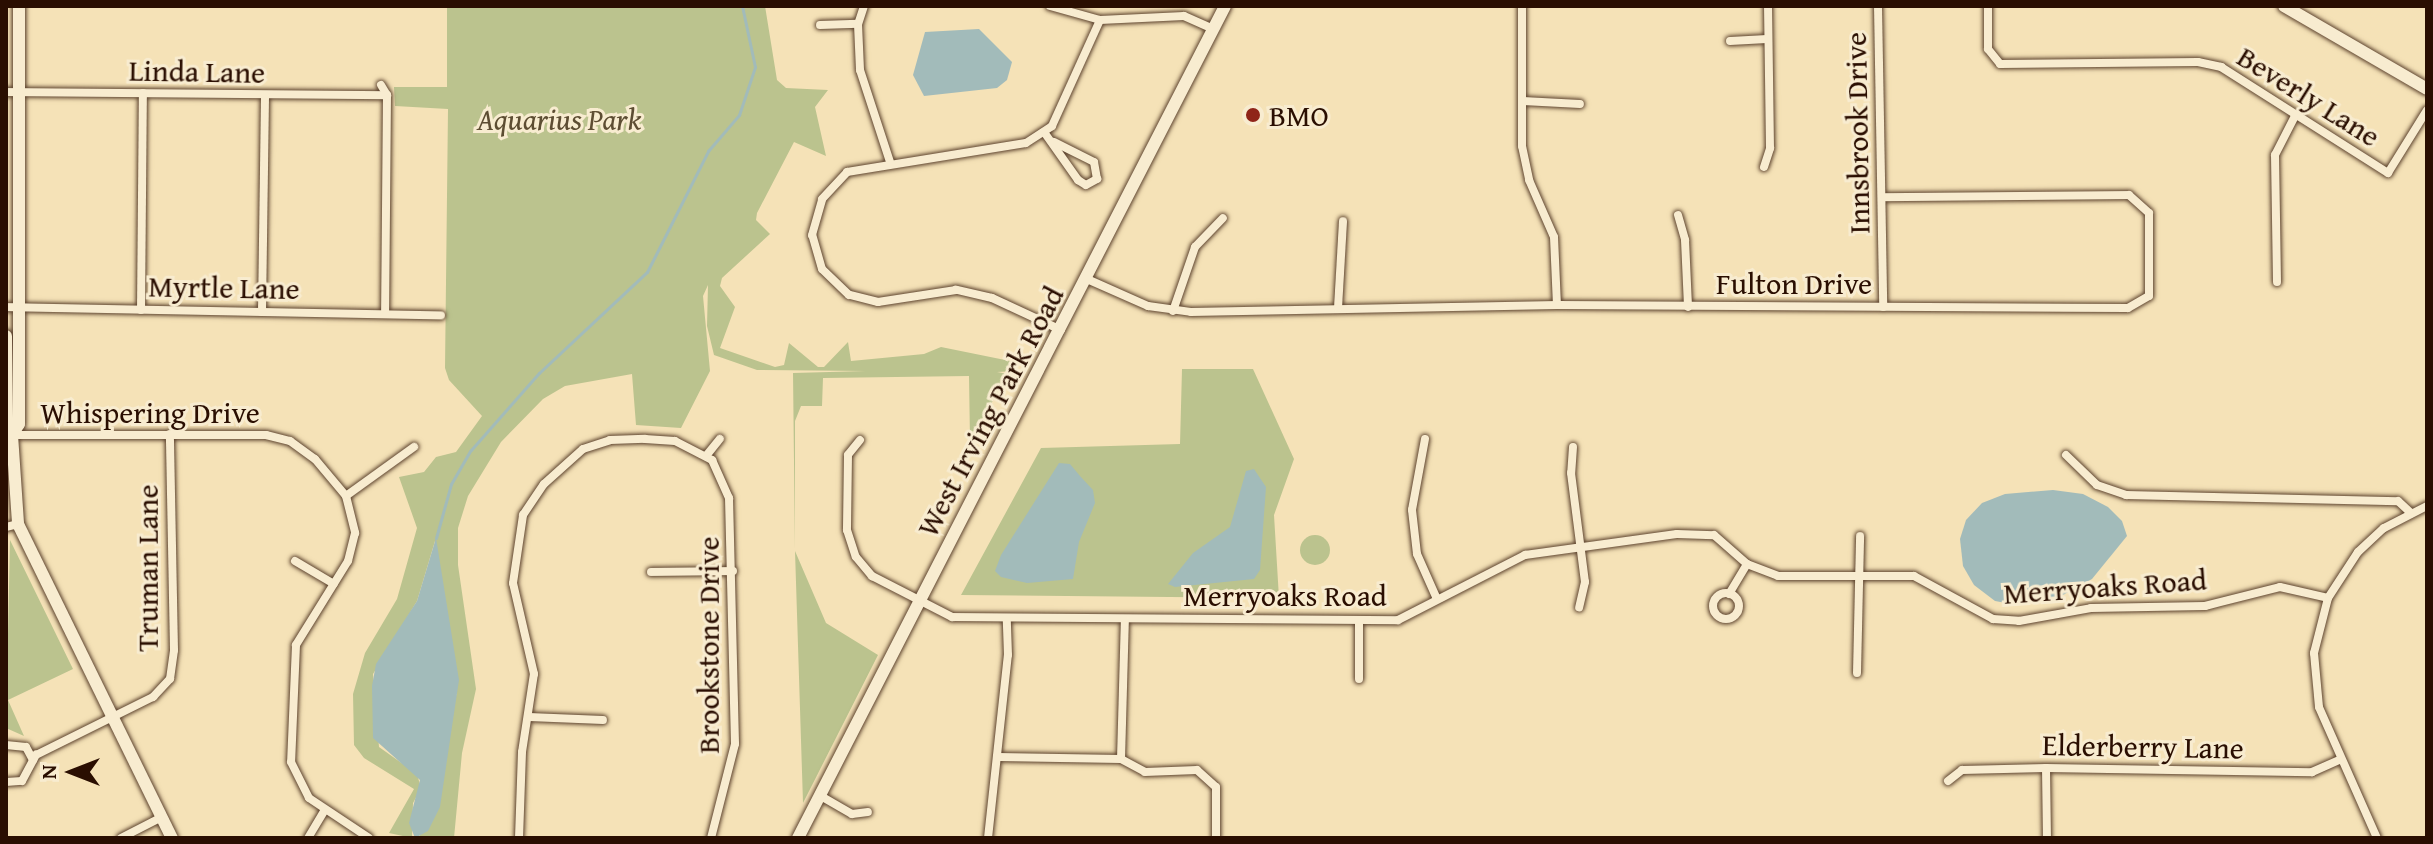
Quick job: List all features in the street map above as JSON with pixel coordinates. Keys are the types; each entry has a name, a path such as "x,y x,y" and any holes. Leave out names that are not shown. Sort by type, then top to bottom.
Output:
{"main road":[{"path":"12,435 19,424 19,6"},
{"name":"West Irving Park Road","path":"798,838 1225,6"},
{"path":"2284,6 2427,89"},
{"path":"6,336 7,424 12,435 12,526 172,838"}],"street":[{"path":"864,6 858,24 860,70 890,162"},
{"path":"1050,6 1100,20 1184,16 1213,29"},
{"path":"1522,6 1522,146 1529,180 1554,237 1557,305"},
{"path":"1764,167 1770,148 1768,6"},
{"name":"Innsbrook Drive","path":"1878,6 1883,307"},
{"name":"Beverly Lane","path":"1988,6 1988,49 2008,67 2198,62 2221,67 2388,173 2427,110"},
{"path":"1061,330 992,298 956,290 878,302 849,295 834,283 819,263 812,235 822,199 847,172 890,162 1026,143 1044,132 1059,112 1100,20"},
{"path":"820,25 858,24"},
{"path":"1730,41 1767,39"},
{"path":"381,85 387,95 385,314"},
{"name":"Linda Lane","path":"6,92 387,95"},
{"path":"141,310 143,93"},
{"path":"262,312 265,96"},
{"path":"1523,101 1580,104"},
{"path":"2277,282 2275,155 2295,116"},
{"path":"1044,132 1083,184 1097,179 1094,162 1054,142"},
{"path":"6,189 20,189"},
{"name":"Fulton Drive","path":"1087,279 1148,306 1173,311 1557,305 2128,308 2149,296 2149,213 2129,195 1883,197"},
{"path":"1678,215 1685,240 1688,307"},
{"path":"1173,311 1195,247 1223,218"},
{"path":"1338,308 1343,221"},
{"name":"Myrtle Lane","path":"6,307 441,315"},
{"name":"Truman Lane","path":"113,720 153,697 170,679 174,650 170,434"},
{"name":"Whispering Drive","path":"12,435 280,437 315,459 346,496 355,533 348,561 296,645 291,666 293,771 303,792 324,811 369,838"},
{"path":"519,838 522,752 534,674 529,638 516,605 513,563 523,515 534,498 572,457 594,444 675,441 706,456 720,439"},
{"path":"1425,439 1412,510 1417,554 1437,599"},
{"name":"Merryoaks Road","path":"860,440 848,455 847,530 856,557 872,576 952,617 1359,623 1398,620 1525,555 1677,534 1714,535 1747,564 1778,576 1914,576 1993,619 2019,621 2091,608 2205,606 2280,587 2328,598"},
{"path":"346,496 414,447"},
{"path":"1573,447 1571,473 1585,582 1579,607"},
{"path":"2066,455 2097,485 2126,495 2356,498 2398,501 2411,513"},
{"name":"Brookstone Drive","path":"706,456 729,498 733,571 735,744 711,838"},
{"path":"2377,838 2339,760 2314,683 2318,630 2328,598 2358,552 2411,513 2427,506"},
{"path":"1857,673 1860,536"},
{"path":"295,561 334,584"},
{"path":"1729,594 1747,564"},
{"path":"651,572 733,571"},
{"path":"988,838 998,757 1007,619"},
{"path":"1121,759 1125,620"},
{"path":"1359,623 1359,679"},
{"path":"529,717 603,720"},
{"path":"6,782 22,781 33,760 113,720"},
{"path":"6,745 26,747 33,760"},
{"path":"998,757 1121,759 1145,772 1207,775 1216,787 1216,838"},
{"name":"Elderberry Lane","path":"1948,781 1962,770 2046,768 2312,772 2339,760"},
{"path":"2046,768 2047,838"},
{"path":"819,795 852,814 868,812"},
{"path":"308,838 324,811"},
{"path":"121,838 162,817"}],"green space":[{"name":"Aquarius Park","path":"447,6 765,6 777,80 786,88 828,90 815,107 826,156 794,142 757,213 756,220 770,234 722,278 720,286 735,307 720,348 775,367 784,365 789,343 818,367 824,367 848,342 851,361 924,354 941,347 1015,362 1016,371 997,372 1008,374 970,441 969,376 823,378 822,406 801,406 795,421 795,551 793,373 866,371 757,370 714,355 707,326 708,285 703,296 710,371 681,428 636,425 632,374 565,386 543,399 501,442 468,496 458,528 458,565 476,689 462,753 454,838 419,838 457,692 435,541 417,601 373,674 379,747 417,774 421,788 413,803 412,838 389,833 414,789 364,758 354,745 353,694 365,653 397,599 417,528 399,477 424,472 436,457 456,452 482,416 449,380 445,368 448,109 395,106 394,87 447,87"},
{"path":"1182,369 1253,369 1294,459 1274,515 1279,598 961,595 1041,448 1180,444"},
{"path":"1315,535 1326,539 1330,550 1326,561 1315,565 1304,561 1300,550 1304,539"},
{"path":"10,540 73,669 8,700 24,736 6,728"},
{"path":"795,551 826,623 878,655 803,803"}],"water":[{"path":"979,29 1012,62 1007,80 997,88 924,96 913,75 925,32"},
{"path":"1059,463 1070,464 1093,490 1095,503 1079,542 1073,579 1027,583 1001,577 995,571 1001,555"},
{"path":"1254,469 1266,487 1260,570 1254,579 1175,587 1168,584 1193,553 1230,527 1246,471"},
{"path":"2053,490 2083,494 2108,507 2122,521 2127,536 2092,579 2063,595 2017,605 1995,601 1974,585 1963,566 1960,539 1966,520 1982,503 2005,494"},
{"path":"436,538 459,680 440,807 428,831 415,838 409,823 420,780 373,738 372,686 376,664 417,601"}],"waterway":[{"path":"436,538 451,484 471,450 539,373 647,272 708,151 739,115 755,67 742,6"}],"place":[{"name":"BMO","path":"1253,115"}]}
